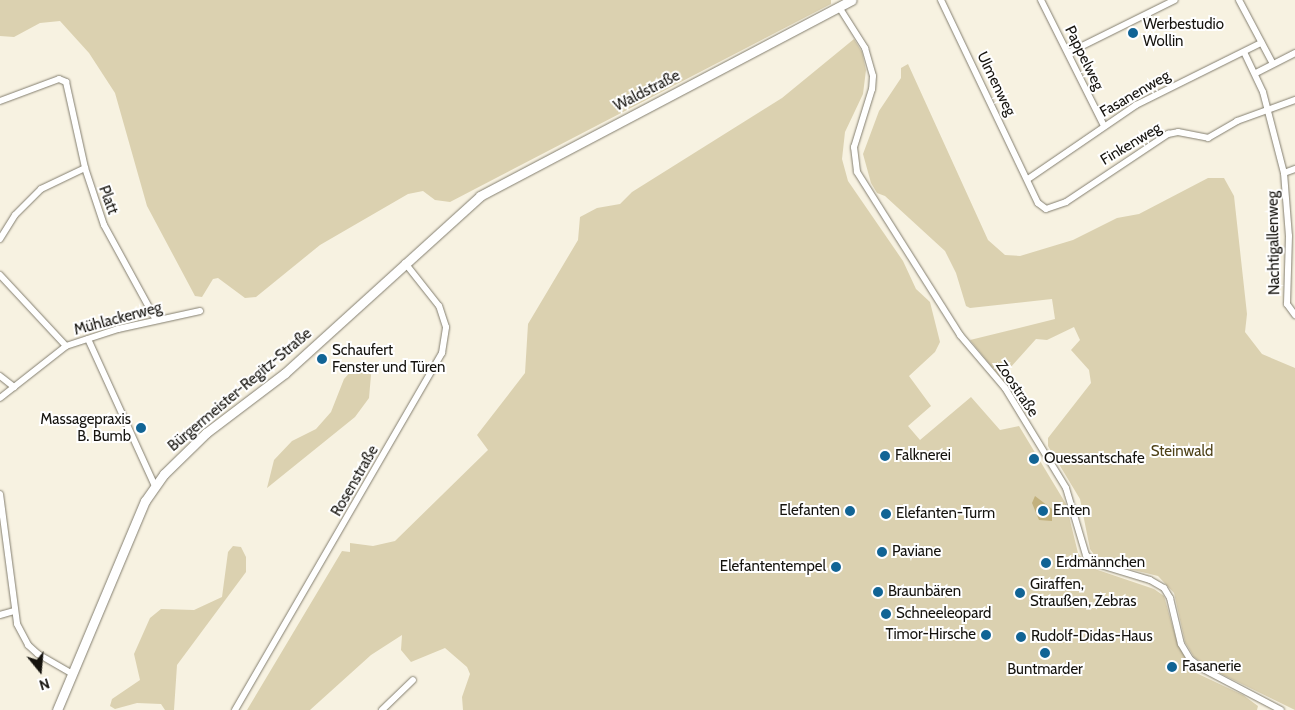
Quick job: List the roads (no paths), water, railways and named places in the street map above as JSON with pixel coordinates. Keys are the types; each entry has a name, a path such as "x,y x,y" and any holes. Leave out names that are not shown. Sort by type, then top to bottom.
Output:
{"street":[{"name":"Waldstraße","path":"459,213 500,182 852,0"},
{"name":"Ulmenweg","path":"941,0 1028,180"},
{"name":"Pappelweg","path":"1041,0 1104,126"},
{"path":"1068,53 1175,0"},
{"path":"1239,0 1273,64"},
{"name":"Zoostraße","path":"839,7 865,48 873,76 872,89 854,147 857,172 960,335 1005,388 1066,488 1086,555 1097,564 1150,580 1164,588 1170,598 1181,644 1190,659 1203,670 1281,710"},
{"name":"Fasanenweg","path":"1028,180 1104,126 1157,93 1261,43"},
{"name":"Nachtigallenweg","path":"1244,52 1256,73 1268,110 1284,173 1292,236 1287,304 1295,315"},
{"path":"1256,73 1295,53"},
{"name":"Platt","path":"0,101 63,79 85,168 114,246 156,320"},
{"path":"1268,110 1293,101"},
{"name":"Finkenweg","path":"1028,180 1040,207 1052,208 1168,134 1178,132 1208,138 1231,124 1268,110"},
{"path":"0,239 15,215 41,189 85,168"},
{"path":"1284,173 1295,169"},
{"name":"Bürgermeister-Regitz-Straße","path":"57,710 133,526 155,486 206,433 285,374 459,213"},
{"name":"Rosenstraße","path":"235,710 442,352 446,327 439,306 406,263"},
{"path":"0,275 66,346"},
{"name":"Mühlackerweg","path":"0,398 66,346 156,320 200,311"},
{"path":"88,339 155,486"},
{"path":"0,376 14,387"},
{"path":"0,494 14,611 28,646 46,660 72,674"},
{"path":"0,615 14,611"},
{"path":"382,710 413,680"}],"place":[{"name":"Werbestudio Wollin","path":"1133,33"},
{"name":"Schaufert Fenster und Türen","path":"322,359"},
{"name":"Massagepraxis B. Bumb","path":"141,428"},
{"name":"Falknerei","path":"885,456"},
{"name":"Ouessantschafe","path":"1034,459"},
{"name":"Elefanten","path":"850,511"},
{"name":"Enten","path":"1043,511"},
{"name":"Elefanten-Turm","path":"886,514"},
{"name":"Paviane","path":"882,552"},
{"name":"Erdmännchen","path":"1046,563"},
{"name":"Elefantentempel","path":"836,567"},
{"name":"Braunbären","path":"878,592"},
{"name":"Giraffen, Straußen, Zebras","path":"1020,593"},
{"name":"Schneeleopard","path":"886,614"},
{"name":"Timor-Hirsche","path":"986,635"},
{"name":"Rudolf-Didas-Haus","path":"1021,637"},
{"name":"Buntmarder","path":"1045,653"},
{"name":"Fasanerie","path":"1172,667"}],"park label":[{"name":"Steinwald","path":"1182,452"}]}
